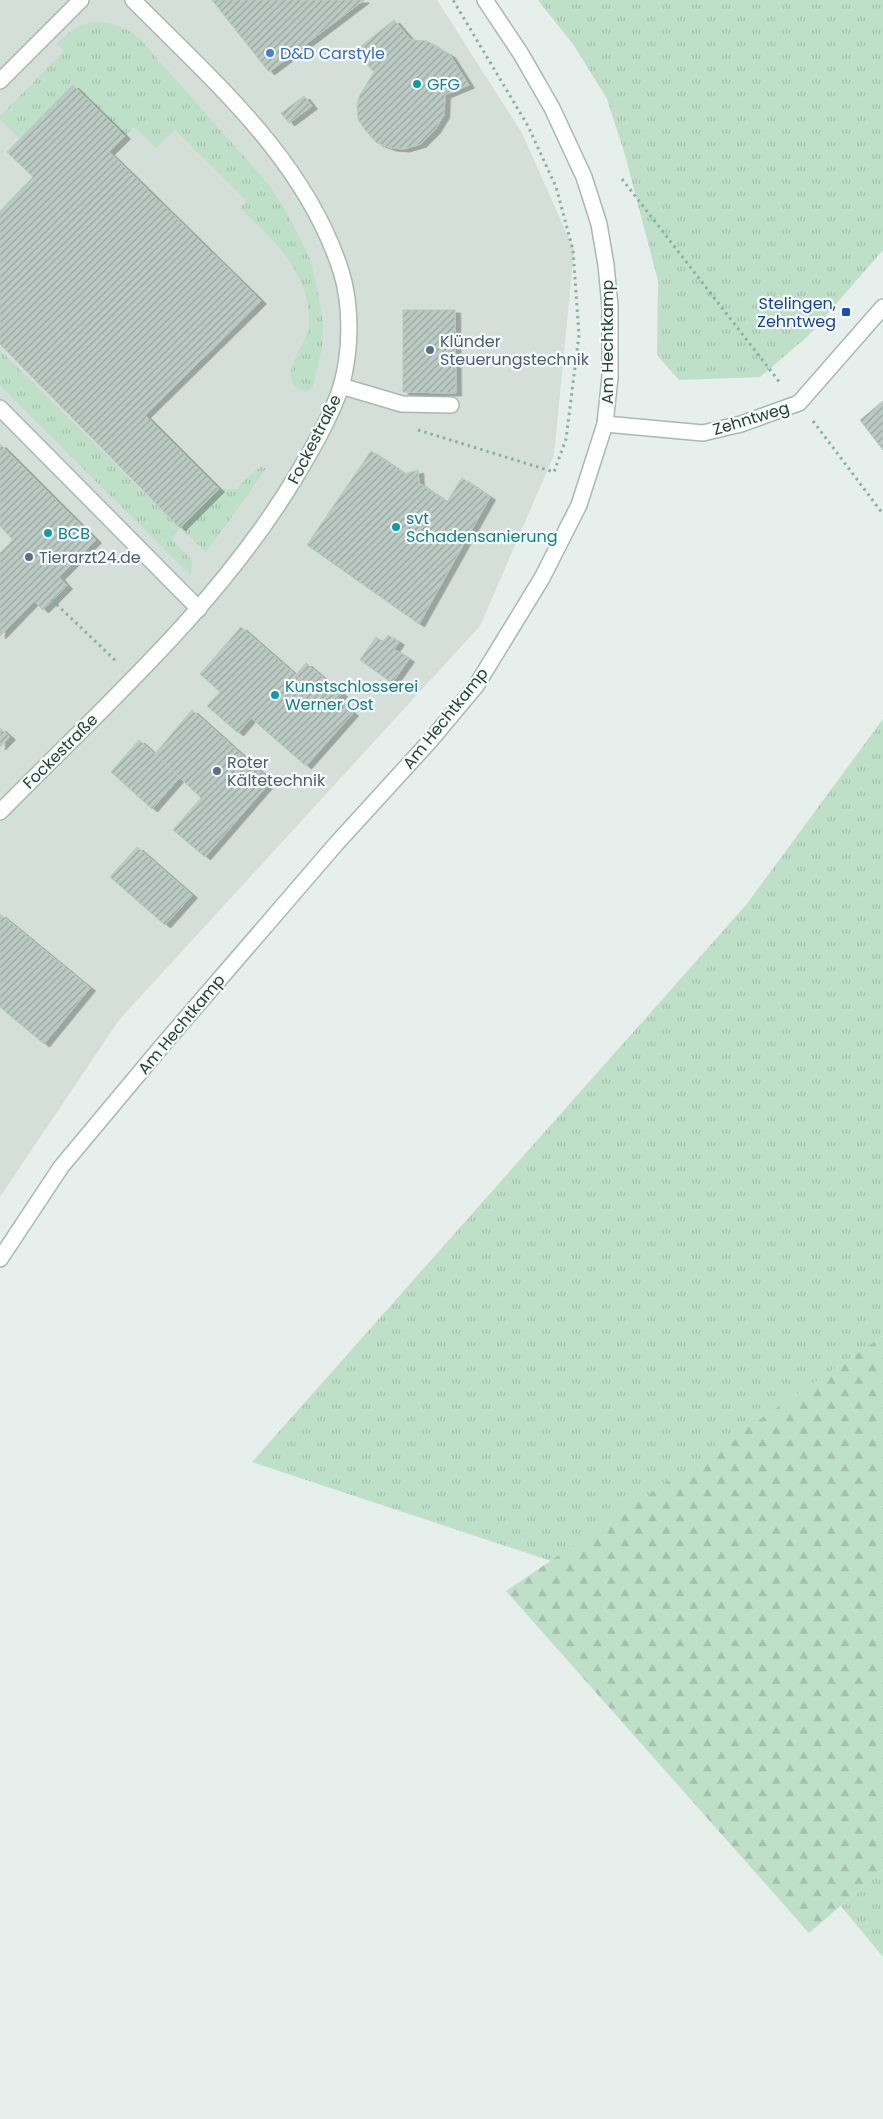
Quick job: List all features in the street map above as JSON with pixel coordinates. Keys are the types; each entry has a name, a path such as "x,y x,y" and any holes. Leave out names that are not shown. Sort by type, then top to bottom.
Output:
{"street":[{"path":"0,81 81,0"},
{"name":"Fockestraße","path":"0,812 134,678 199,609 248,548 281,501 306,459 341,386 347,350 348,313 341,274 327,236 308,199 259,129 133,0"},
{"name":"Am Hechtkamp","path":"0,1259 61,1167 323,859 430,741 476,686 542,578 579,505 605,424 610,377 610,306 599,224 584,177 552,108 521,54 485,0"},
{"name":"Zehntweg","path":"605,424 703,433 741,424 799,403 883,307"},
{"path":"341,386 402,404 451,405"},
{"path":"0,408 199,609"}],"path":[{"path":"410,427 554,472 566,438 579,335 573,250 556,187 528,126 453,0"},
{"path":"622,179 781,384 799,403 883,514"},
{"path":"52,600 134,678"}],"shaded area":[{"path":"0,0 437,0 522,133 574,250 554,455 480,626 119,1020 0,1197"}],"green space":[{"path":"538,0 883,0 883,250 808,336 760,377 679,380 657,355 658,281 625,155 607,99 575,47"},
{"path":"92,22 117,26 128,30 139,38 270,186 288,215 310,259 323,322 322,347 313,387 306,392 297,388 292,382 291,375 292,366 307,334 309,321 303,286 296,271 276,244 240,208 246,201 175,130 156,148 134,127 125,136 20,139 0,119 0,116 64,51 56,43 78,26"},
{"path":"0,350 180,528 171,539 192,560 191,576 0,386"},
{"path":"261,467 266,468 206,552 180,528 219,489 236,489 253,472"},
{"path":"883,719 883,1336 551,1561 252,1462 746,905"},
{"path":"883,1336 883,1870 809,1933 506,1591"},
{"path":"883,1870 883,1957 841,1906"}],"building":[{"path":"212,0 364,0 269,72"},
{"name":"GFG","path":"394,20 411,40 427,41 450,55 469,85 445,95 444,115 435,130 421,144 404,149 391,148 377,143 358,119 357,105 360,95 374,72 355,51"},
{"path":"73,85 125,136 109,152 261,301 145,415 219,489 180,528 0,344 0,211 33,177 7,152"},
{"path":"304,96 312,106 289,123 281,113"},
{"path":"403,310 455,310 456,393 403,392"},
{"path":"883,401 883,450 860,420"},
{"name":"BCB","path":"0,444 96,540 59,577 67,586 43,610 34,601 0,636 0,553 13,540 0,526"},
{"name":"svt Schadensanierung","path":"371,451 405,474 418,470 419,483 447,502 462,478 490,497 419,624 307,545"},
{"name":"Kunstschlosserei Werner Ost","path":"241,627 314,691 321,684 353,713 306,766 251,718 238,733 207,706 220,692 200,674"},
{"path":"388,635 399,642 394,649 409,659 392,683 360,660 376,637 383,642"},
{"path":"306,663 342,694 337,699 321,684 314,691 296,675"},
{"path":"192,710 271,781 205,857 173,830 201,798 155,754"},
{"path":"0,728 10,737 0,747"},
{"path":"139,740 180,777 152,809 111,772"},
{"path":"137,847 192,895 165,925 110,877"},
{"path":"0,914 90,988 44,1044 0,1007"}],"place":[{"name":"D&D Carstyle","path":"270,53"},
{"name":"GFG","path":"417,84"},
{"name":"Stelingen, Zehntweg","path":"846,312"},
{"name":"Klünder Steuerungstechnik","path":"430,350"},
{"name":"svt Schadensanierung","path":"396,527"},
{"name":"BCB","path":"48,533"},
{"name":"Tierarzt24.de","path":"29,557"},
{"name":"Kunstschlosserei Werner Ost","path":"275,695"},
{"name":"Roter Kältetechnik","path":"217,771"}]}
